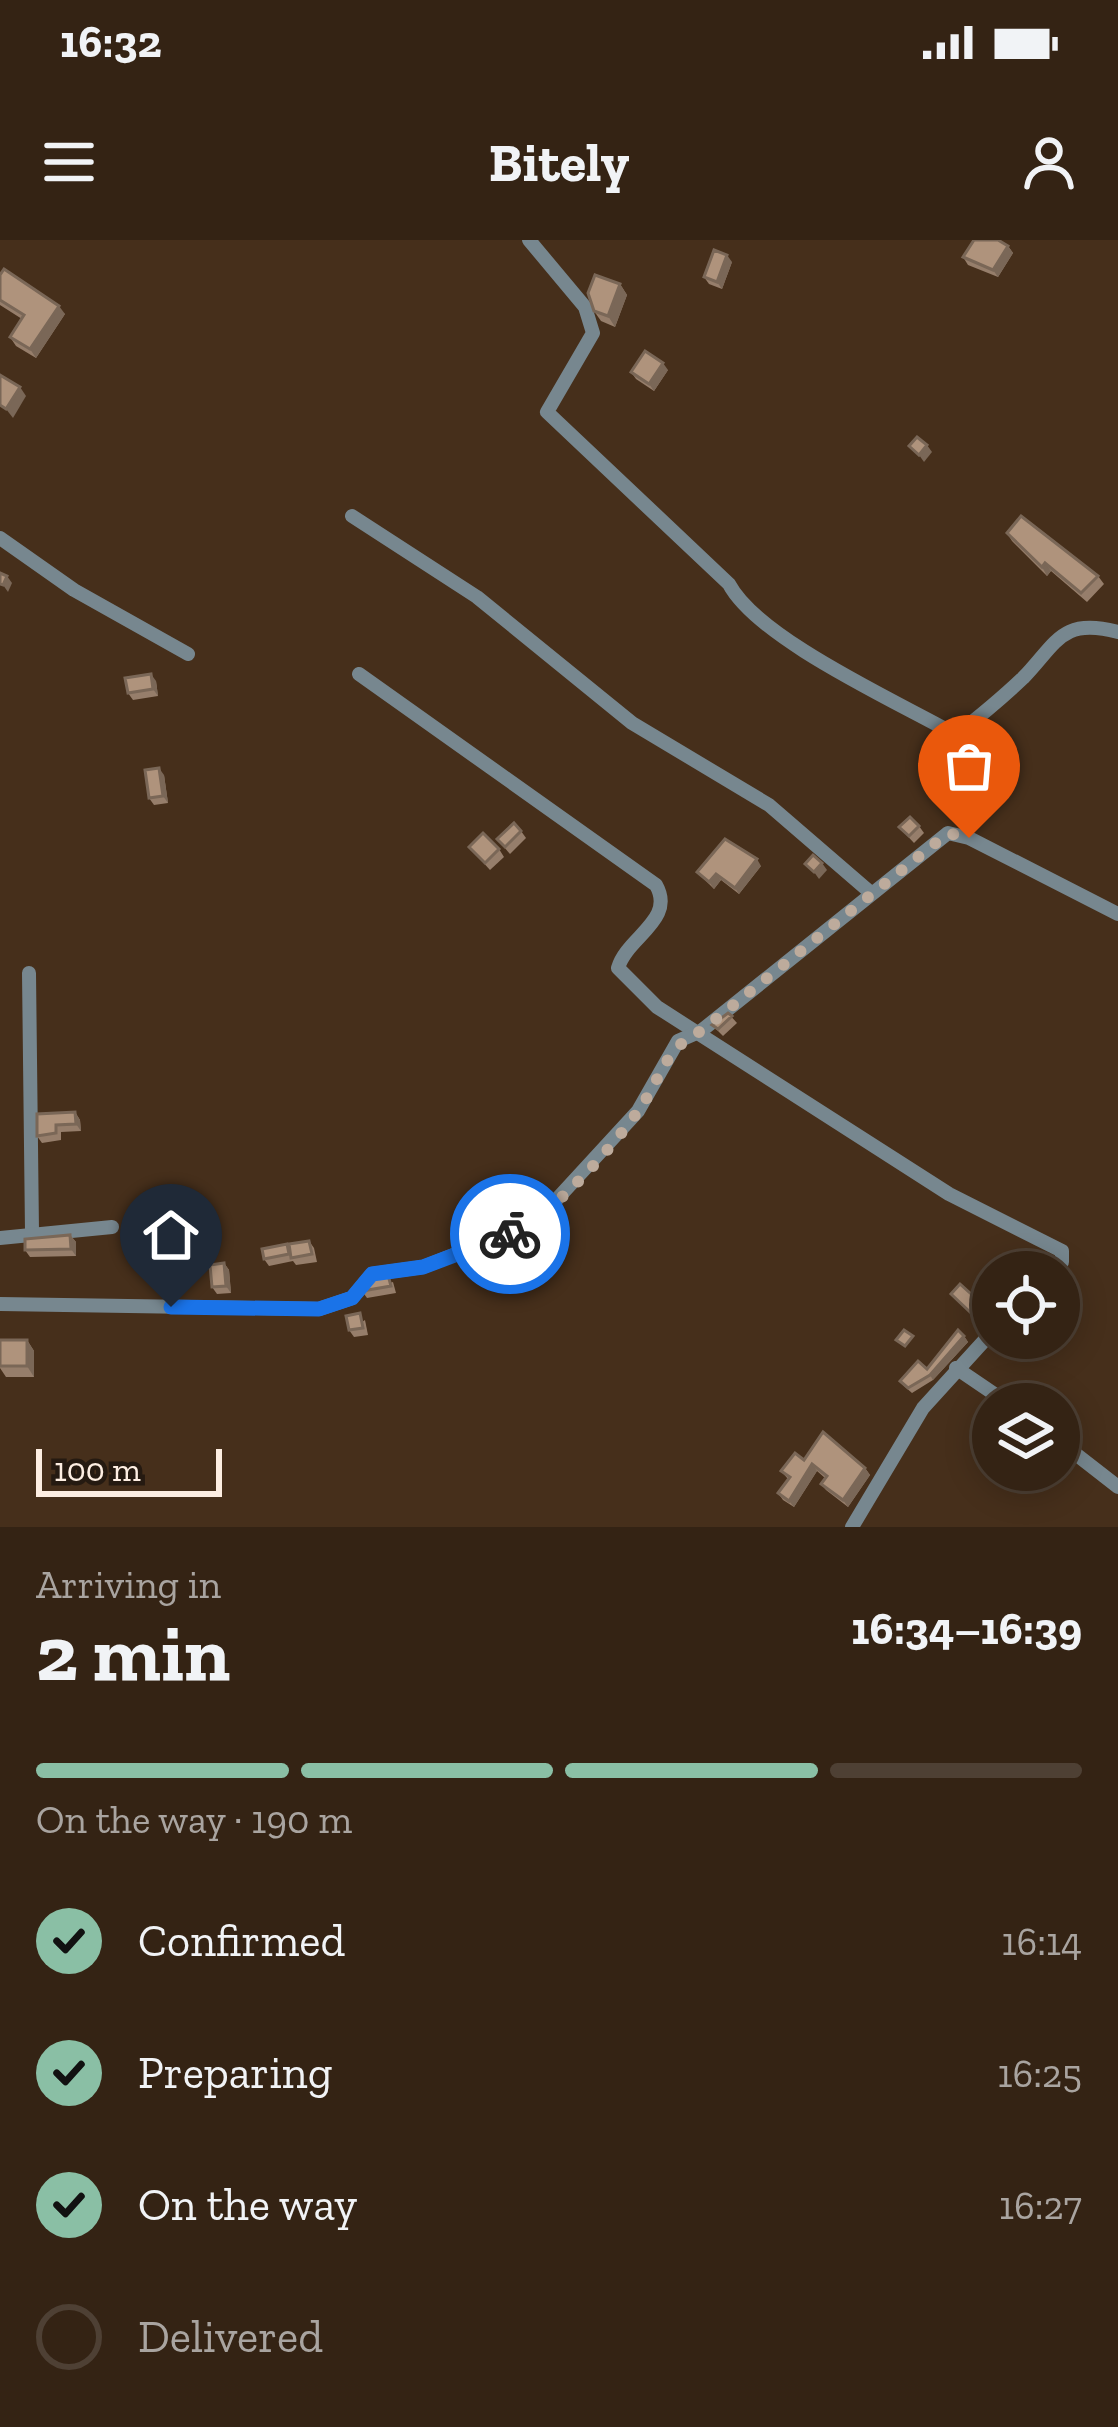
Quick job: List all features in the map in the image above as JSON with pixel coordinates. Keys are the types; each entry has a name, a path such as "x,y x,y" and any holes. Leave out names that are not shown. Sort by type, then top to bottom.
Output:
{"street":[{"path":"530,240 585,307 592,332 547,412 729,584 740,605 814,656 956,735 1026,674 1052,639 1092,626 1118,632"},
{"path":"352,516 477,597 632,723 769,805 871,893"},
{"path":"0,538 74,590 188,654"},
{"path":"359,674 656,885 663,896 659,914 618,968 658,1006 949,1194 1062,1251"},
{"path":"0,1304 319,1309 352,1298 372,1274 423,1267 536,1223 638,1111 677,1041 701,1031 948,833 969,838 1118,914"},
{"path":"29,973 32,1232"},
{"path":"0,1238 112,1227"},
{"path":"852,1527 923,1408 972,1352"},
{"path":"956,1368 978,1383"},
{"path":"1080,1457 1118,1487"}],"building":[{"path":"974,240 998,240 1008,246 993,270 963,257"},
{"path":"714,250 727,255 717,282 704,277"},
{"path":"4,269 59,306 30,349 10,337 24,315 0,300"},
{"path":"595,275 620,284 608,316 594,311 588,293"},
{"path":"645,351 663,363 649,384 631,372"},
{"path":"0,375 20,387 6,409 0,405"},
{"path":"917,437 927,445 919,455 909,446"},
{"path":"1021,516 1098,576 1081,593 1045,563 1042,567 1007,533"},
{"path":"151,674 153,689 128,693 125,678"},
{"path":"159,768 163,796 149,798 145,770"},
{"path":"910,817 919,826 909,836 899,827"},
{"path":"514,823 521,831 505,847 497,839"},
{"path":"483,833 499,849 485,863 469,847"},
{"path":"725,839 757,859 735,888 716,874 709,882 697,872"},
{"path":"813,855 822,863 814,872 805,864"},
{"path":"728,1013 732,1016 718,1029 712,1025"},
{"path":"75,1112 76,1124 56,1125 56,1133 37,1136 37,1114"},
{"path":"70,1235 71,1249 25,1250 25,1239"},
{"path":"309,1241 312,1254 291,1258 289,1244"},
{"path":"287,1244 289,1254 264,1259 262,1249"},
{"path":"224,1263 226,1286 212,1287 210,1265"},
{"path":"388,1275 391,1286 362,1291 373,1277"},
{"path":"960,1284 972,1295 972,1310 970,1312 951,1294"},
{"path":"360,1313 363,1328 349,1330 346,1316"},
{"path":"904,1330 913,1336 905,1346 896,1340"},
{"path":"958,1330 964,1336 930,1375 908,1388 900,1381 918,1361 927,1369"},
{"path":"0,1340 27,1340 27,1366 0,1366"},
{"path":"823,1432 865,1468 843,1500 821,1484 827,1476 812,1464 789,1501 778,1493 790,1477 781,1471 795,1453 804,1460"}],"way so far":[{"path":"510,1234 536,1223 638,1111 677,1041 701,1031 948,833 969,838"}],"route":[{"path":"171,1307 319,1309 352,1298 372,1274 423,1267 510,1234"}]}
